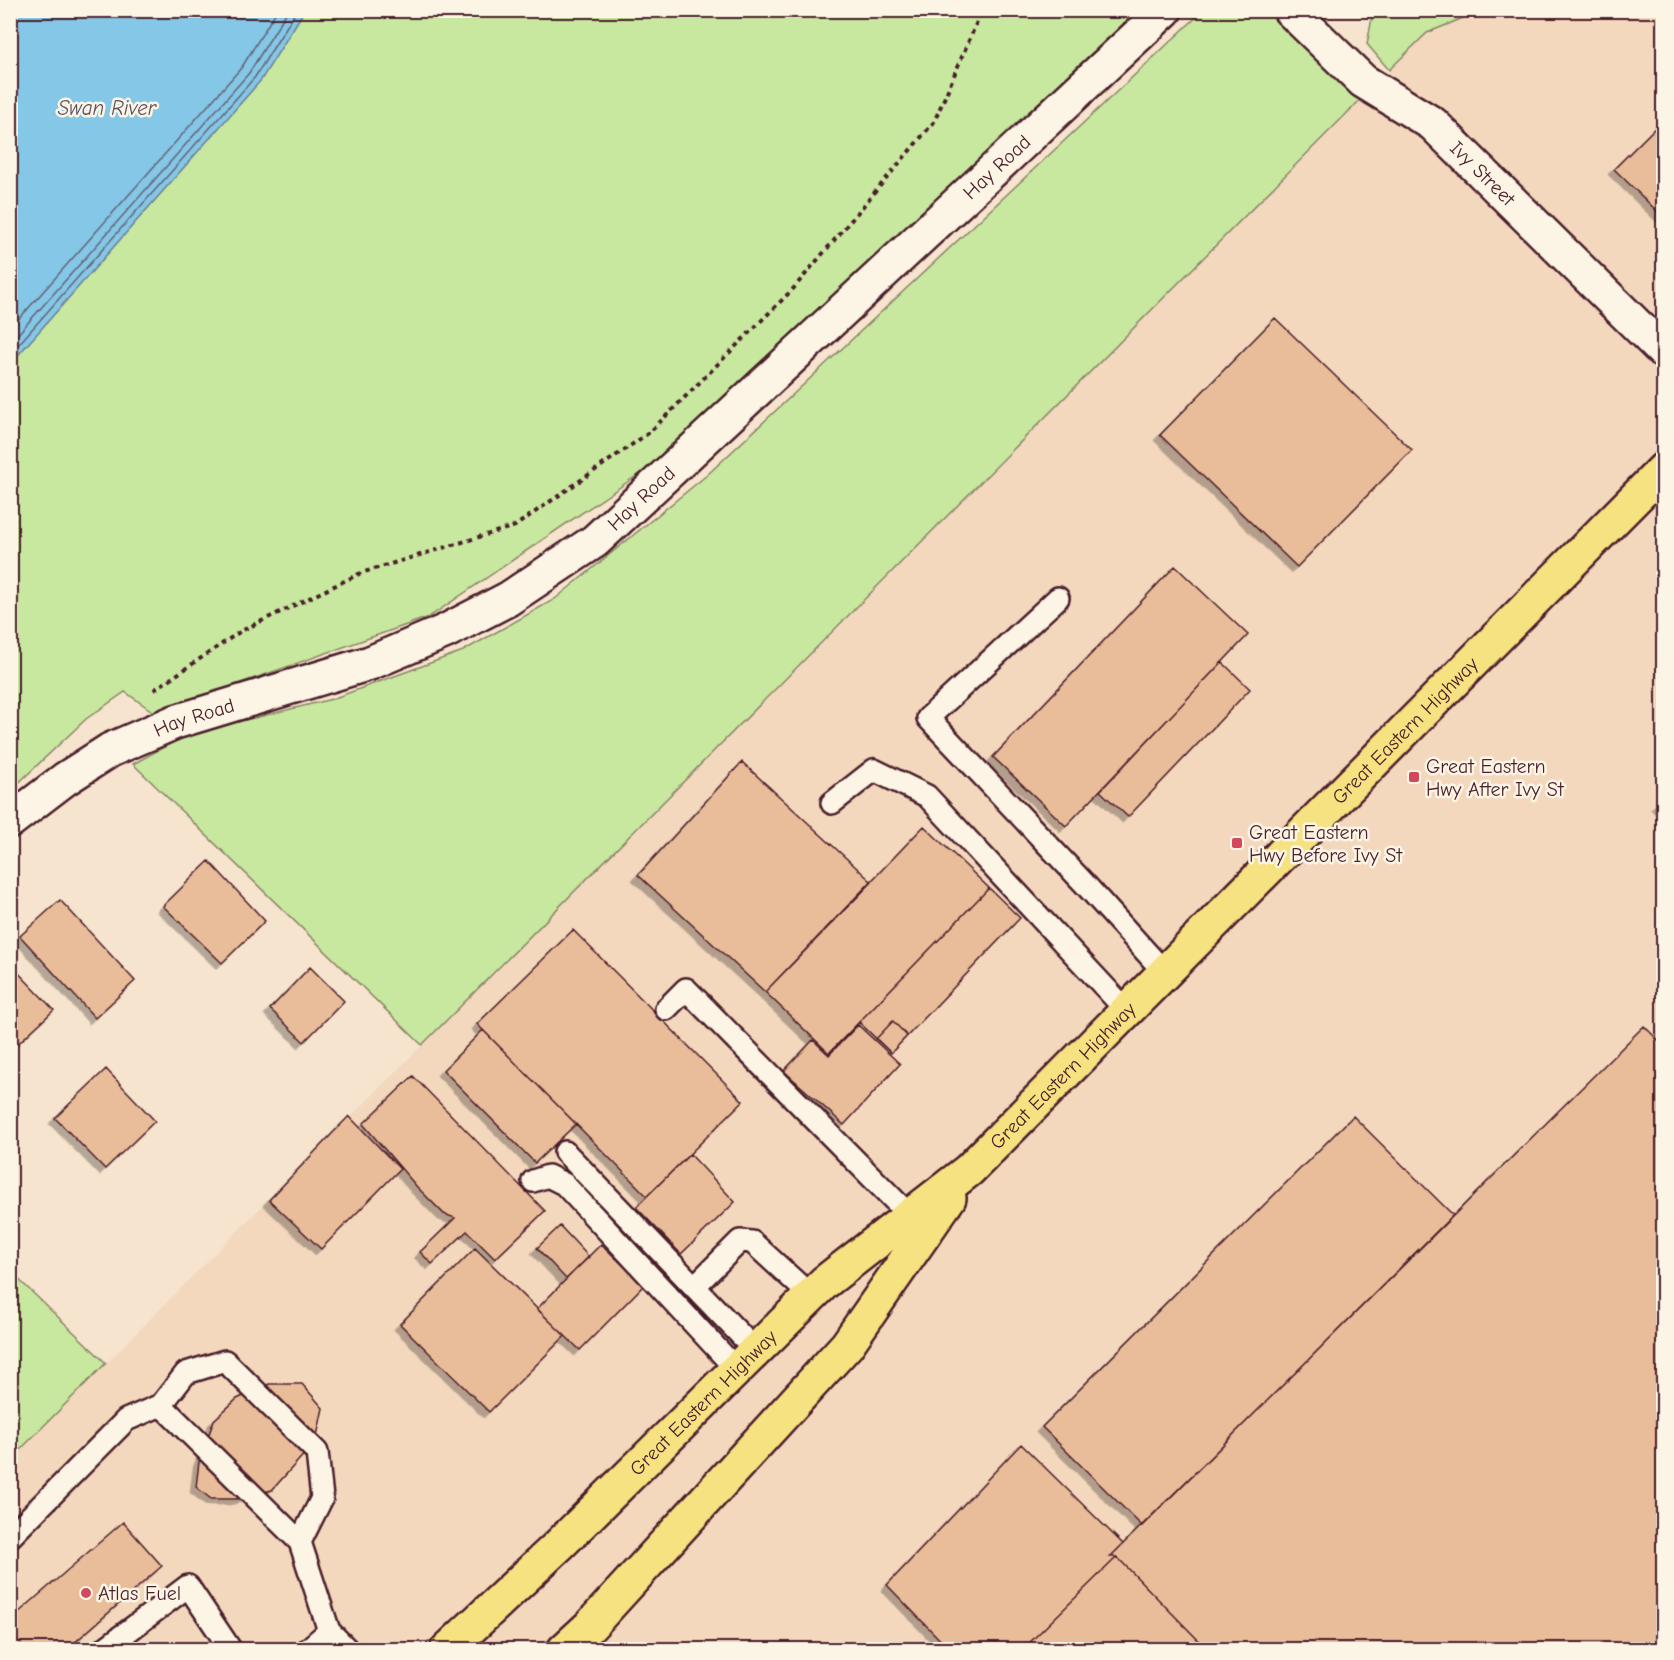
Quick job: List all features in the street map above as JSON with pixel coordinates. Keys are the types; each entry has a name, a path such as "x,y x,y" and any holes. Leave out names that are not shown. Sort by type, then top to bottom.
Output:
{"highway":[{"name":"Great Eastern Highway","path":"447,1650 560,1545 825,1282 969,1170 1664,469"},
{"name":"Great Eastern Highway","path":"564,1650 590,1626 847,1345 969,1170"}],"street":[{"name":"Hay Road","path":"10,821 65,778 110,750 175,722 370,663 446,631 508,599 595,541 1165,10"},
{"name":"Ivy Street","path":"1290,10 1363,81 1433,124 1664,352"}],"lane":[{"path":"1058,598 928,718 1083,882 1164,973"},
{"path":"832,803 874,770 927,796 1127,1011"},
{"path":"666,1009 686,989 910,1216"},
{"path":"565,1152 694,1287 746,1360"},
{"path":"533,1180 548,1176 564,1184 746,1360"},
{"path":"694,1287 740,1241 752,1242 811,1296"},
{"path":"10,1537 126,1420 161,1405 186,1374 225,1361 317,1452 322,1498 300,1542"},
{"path":"161,1405 300,1542 329,1630 348,1650"},
{"path":"103,1650 188,1586 231,1650"},
{"path":"306,1650 329,1630"}],"path":[{"path":"151,692 241,631 361,573 515,526 650,432 793,289 934,122 982,10"}],"shaded area":[{"path":"1480,11 1663,11 1663,1649 11,1650 11,1459 1427,33"}],"green space":[{"path":"304,11 1153,11 648,468 429,617 155,713 125,692 86,719 11,790 11,363 260,81"},
{"path":"1203,11 1255,11 1281,19 1362,98 422,1045 133,764 188,734 332,699 463,651 555,599 707,475"},
{"path":"1371,11 1480,11 1427,33 1389,70 1367,44 1373,13"},
{"path":"10,1271 106,1363 11,1459 10,1459"}],"water":[{"name":"Swan River","path":"11,10 304,11 261,80 11,363"}],"building":[{"path":"1664,119 1664,218 1614,169"},
{"path":"1275,318 1412,450 1297,567 1160,435"},
{"path":"1175,566 1248,635 1066,826 993,757"},
{"path":"1222,662 1250,689 1128,817 1100,791"},
{"path":"742,762 872,882 765,992 638,875"},
{"path":"1664,797 1664,811 1657,804"},
{"path":"924,826 989,888 829,1053 765,992"},
{"path":"209,861 265,921 222,963 163,906"},
{"path":"989,888 1020,918 891,1053 859,1022"},
{"path":"60,900 135,981 95,1018 20,936"},
{"path":"573,930 743,1101 647,1196 477,1024"},
{"path":"10,964 54,1010 10,1051"},
{"path":"310,967 344,1001 304,1042 270,1009"},
{"path":"893,1021 907,1036 891,1053 876,1039"},
{"path":"858,1025 900,1064 844,1125 784,1071 813,1040 829,1055"},
{"path":"1644,1026 1664,1046 1664,1650 1208,1650 1117,1557 1110,1557"},
{"path":"483,1030 576,1124 535,1163 443,1070"},
{"path":"106,1069 155,1121 105,1169 55,1118"},
{"path":"413,1076 545,1211 495,1259 467,1231 432,1264 420,1252 455,1218 444,1214 417,1187 363,1124"},
{"path":"349,1116 400,1169 321,1249 269,1200"},
{"path":"1353,1116 1453,1215 1142,1526 1042,1427"},
{"path":"690,1154 735,1202 681,1254 636,1207"},
{"path":"560,1226 589,1257 566,1279 537,1248"},
{"path":"601,1244 644,1285 580,1350 537,1309"},
{"path":"475,1248 565,1336 489,1412 400,1324"},
{"path":"269,1384 302,1384 323,1408 316,1441 272,1490 236,1499 211,1499 196,1487 199,1462 214,1420 237,1399"},
{"path":"1021,1444 1123,1544 1110,1557 1117,1557 1022,1650 950,1650 887,1585"},
{"name":"Atlas Fuel","path":"123,1522 162,1566 66,1650 10,1650 10,1620"},
{"path":"1117,1557 1208,1650 1022,1650"}],"place":[{"name":"Great Eastern Hwy After Ivy St","path":"1414,777"},
{"name":"Great Eastern Hwy Before Ivy St","path":"1237,843"},
{"name":"Atlas Fuel","path":"86,1593"}]}
